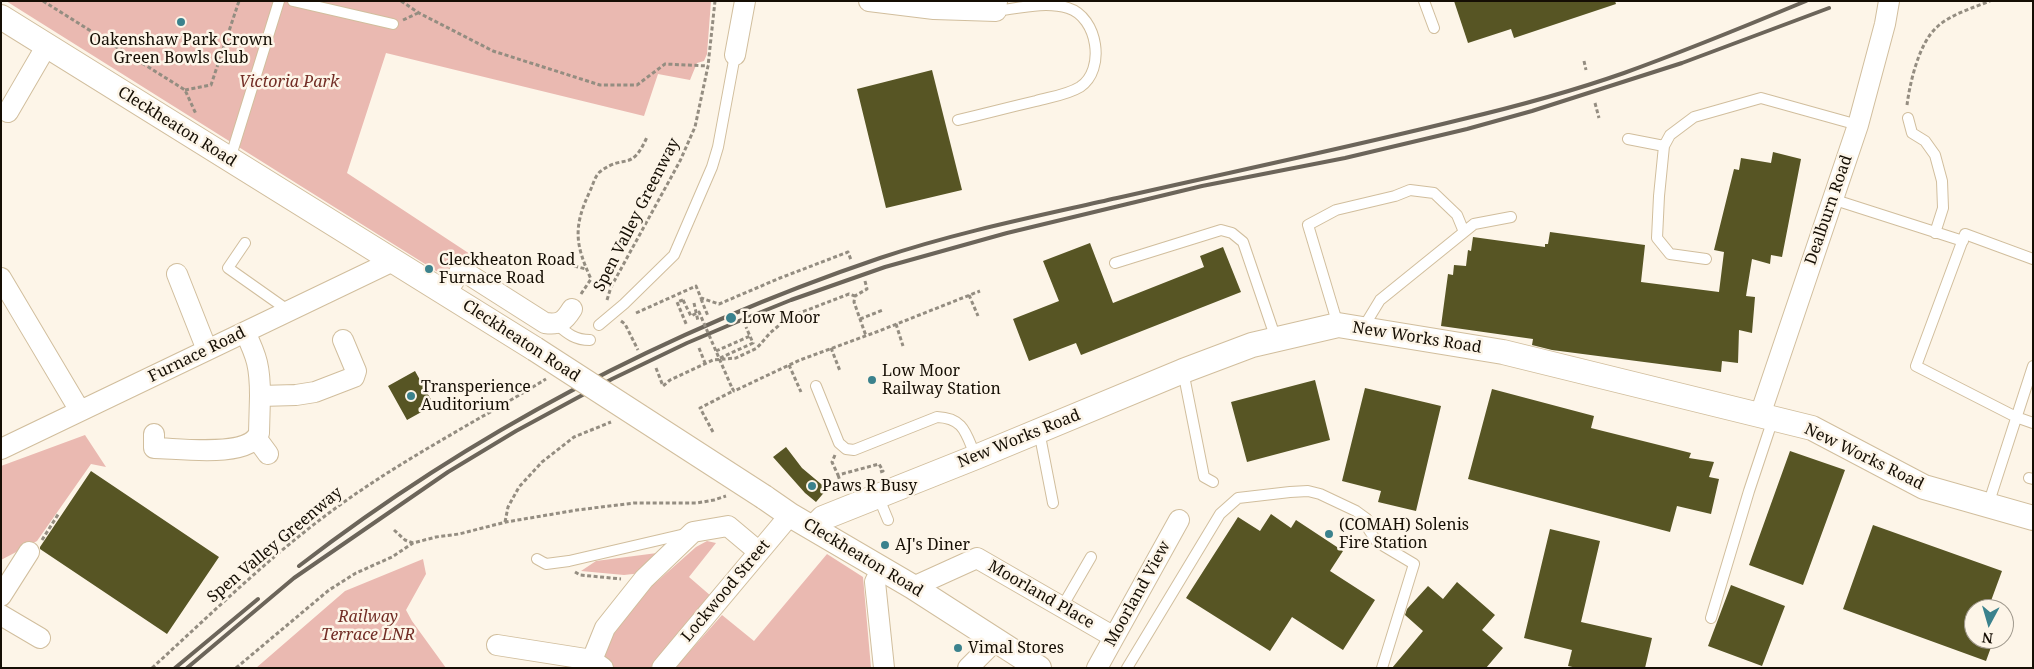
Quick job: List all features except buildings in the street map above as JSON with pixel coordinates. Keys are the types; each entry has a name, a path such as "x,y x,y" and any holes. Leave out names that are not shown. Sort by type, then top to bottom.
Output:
{"street":[{"path":"735,55 745,1"},
{"path":"868,1 934,9 997,6"},
{"name":"Dealburn Road","path":"1767,417 1832,199 1858,124 1889,1"},
{"name":"Cleckheaton Road","path":"1,17 535,349 790,515 913,587 1039,668"},
{"path":"5,110 47,45"},
{"name":"Furnace Road","path":"1,449 393,261"},
{"path":"446,293 459,273 468,274 544,323 556,324 565,320 572,309"},
{"path":"176,274 207,350"},
{"path":"1,278 80,411"},
{"name":"New Works Road","path":"813,528 823,518 876,486 976,457 1183,371 1252,345 1338,325 1503,352 1812,428 1924,487 2033,518"},
{"path":"154,434 154,448 229,450 262,447 259,434 260,370 256,354 245,332"},
{"path":"260,396 296,395 315,392 354,377 356,371 343,340"},
{"name":"Lockwood Street","path":"662,668 790,515"},
{"name":"Moorland View","path":"1097,668 1179,520"},
{"path":"497,645 597,664 605,628 644,579 693,532 728,526 759,552"},
{"path":"1,596 29,552"},
{"name":"Moorland Place","path":"913,587 977,558 1114,637"},
{"path":"881,570 875,582 884,668"},
{"path":"1,614 40,638"},
{"path":"968,668 995,641"}],"lane":[{"path":"230,160 279,1"},
{"path":"293,1 393,24"},
{"path":"1424,1 1434,28"},
{"path":"958,120 1063,94 1081,86 1090,74 1096,59 1095,42 1088,25 1081,15 1069,8 1049,5 997,6"},
{"path":"599,325 624,304 674,255 712,167 718,147 735,55"},
{"path":"1706,259 1670,254 1657,238 1664,146 1670,135 1694,117 1762,98 1858,124"},
{"path":"1908,118 1912,133 1925,141 1935,156 1942,181 1943,208 1935,233"},
{"path":"1628,139 1664,146"},
{"path":"1338,325 1308,225 1336,210 1395,196 1410,190 1434,192 1456,215 1464,232"},
{"path":"1832,199 1962,241"},
{"path":"1362,329 1380,300 1474,224 1511,217"},
{"path":"1115,263 1221,230 1232,233 1243,242 1276,339"},
{"path":"2033,259 1965,234 1916,366 2016,417 2033,423"},
{"path":"245,243 228,268 289,311"},
{"path":"556,324 570,336 579,340 590,340"},
{"path":"1988,505 2033,366"},
{"path":"1183,371 1204,477 1213,482"},
{"path":"816,386 839,443 846,450 854,450 937,417 949,418 962,426 976,457"},
{"path":"1711,618 1749,491 1767,417"},
{"path":"1039,431 1053,503"},
{"path":"876,486 888,520"},
{"path":"1127,668 1220,514 1238,498 1308,491 1320,494 1356,511 1367,519 1369,530 1377,542 1414,564 1382,668"},
{"path":"537,559 546,564 569,562 693,532"},
{"path":"1062,607 1091,557"}],"path":[{"path":"43,1 184,90 211,84 239,1"},
{"path":"401,1 419,13 493,51 600,85 637,85 664,64 708,66"},
{"name":"Spen Valley Greenway","path":"599,325 611,287 695,127 708,66 715,1"},
{"path":"1908,118 1907,104 1910,89 1915,67 1925,43 1938,26 1990,1"},
{"path":"1584,61 1586,70"},
{"path":"1595,104 1599,118"},
{"path":"572,309 591,279 580,254 577,228 582,208 598,173 611,165 631,161 640,153 647,137"},
{"path":"701,298 719,304 848,252 851,260"},
{"path":"566,256 574,266 586,270"},
{"path":"656,368 663,386 670,380 712,360 736,358 757,348 770,333 789,317 849,294 855,296 868,289 865,281"},
{"path":"619,320 696,286 708,316"},
{"path":"713,432 700,408 733,390 789,365 980,290"},
{"path":"970,295 978,316"},
{"path":"855,296 854,302 866,336"},
{"path":"688,326 677,302 683,300 691,316 699,312"},
{"path":"698,321 694,303 733,390"},
{"path":"860,319 883,310"},
{"path":"896,324 904,346"},
{"path":"627,327 638,350"},
{"path":"720,358 753,343 746,327"},
{"path":"716,351 750,336"},
{"path":"699,348 705,363"},
{"path":"831,348 840,371"},
{"path":"789,365 801,392"},
{"name":"Spen Valley Greenway","path":"152,668 264,567 329,513 385,475 552,376"},
{"path":"505,522 508,507 519,487 542,462 574,437 613,421"},
{"path":"839,443 832,462 844,491 852,487"},
{"path":"838,475 879,464 882,471 876,486"},
{"path":"236,668 329,590 356,573 392,557 413,543 505,522 634,503 697,503 714,500 731,494 741,483"},
{"path":"29,552 37,547 60,513"},
{"path":"394,530 405,540 413,543"},
{"path":"569,562 573,571 580,575 644,579"}],"green space":[{"name":"Victoria Park","path":"6,1 711,1 707,54 704,61 697,63 690,80 658,74 644,116 386,53 347,173 473,256 465,268 441,274"},
{"path":"85,435 106,467 91,464 37,541 1,560 1,466"},
{"path":"707,541 716,543 689,577 711,596 650,668 609,668 603,657 609,639 636,600 696,547"},
{"path":"657,553 642,573 624,575 581,571 596,561"},
{"path":"827,554 863,577 871,668 675,668 722,615 754,641"},
{"name":"Railway Terrace LNR","path":"423,559 426,574 406,610 446,668 256,668 345,591"}],"railway":[{"path":"299,566 365,517 434,471 504,428 576,388 650,351 802,286 880,258 968,232 1374,140 1542,99 1647,65 1806,1"},
{"path":"187,668 294,578 448,472 516,431 612,379 687,343 791,300 885,267 1007,233 1202,186 1345,158 1467,129 1532,111 1682,63 1829,8"},
{"path":"175,668 258,599"}],"place":[{"name":"Oakenshaw Park Crown Green Bowls Club","path":"181,22"},
{"name":"Cleckheaton Road Furnace Road","path":"429,269"},
{"name":"Low Moor","path":"731,318"},
{"name":"Low Moor Railway Station","path":"872,380"},
{"name":"Transperience Auditorium","path":"411,396"},
{"name":"Paws R Busy","path":"812,486"},
{"name":"(COMAH) Solenis Fire Station","path":"1329,534"},
{"name":"AJ's Diner","path":"885,545"},
{"name":"Vimal Stores","path":"958,648"}]}
